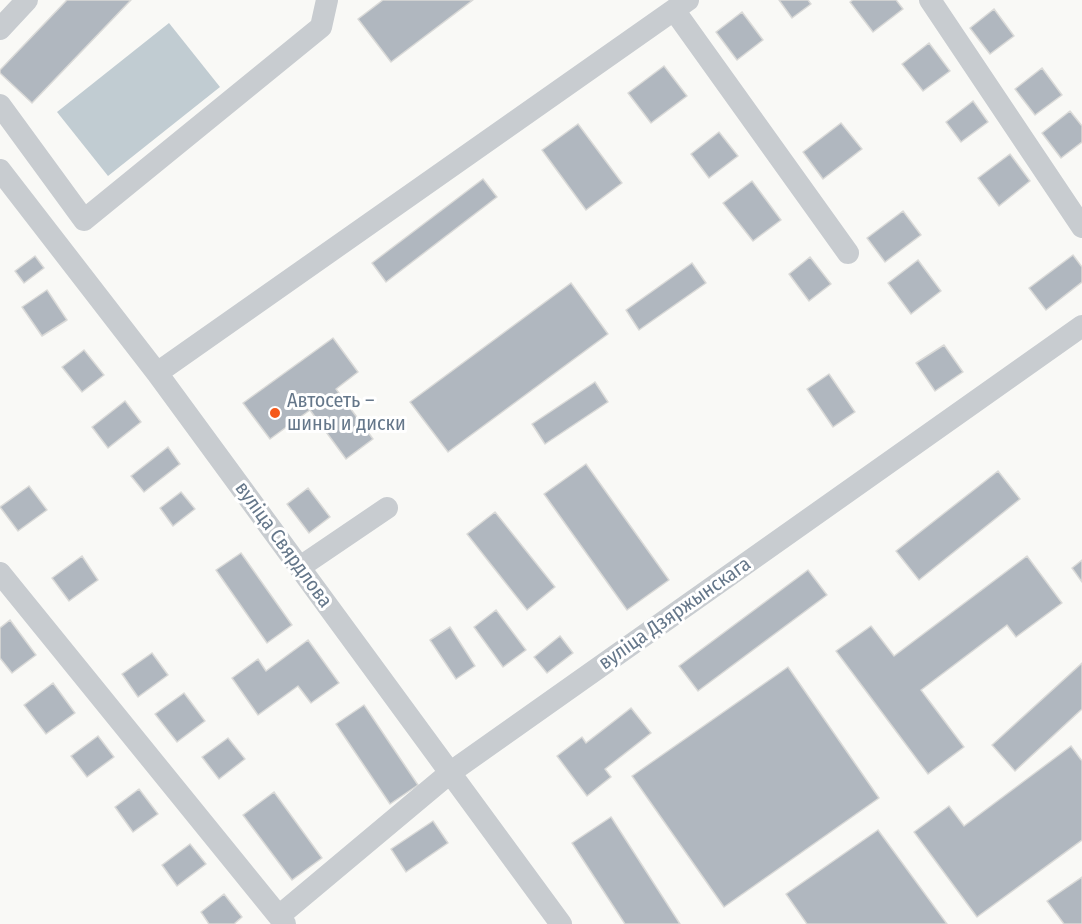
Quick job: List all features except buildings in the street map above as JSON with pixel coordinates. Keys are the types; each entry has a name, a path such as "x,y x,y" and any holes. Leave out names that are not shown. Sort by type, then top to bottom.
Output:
{"street":[{"path":"0,29 27,0"},
{"path":"0,105 84,219 321,27 327,0"},
{"path":"930,0 1082,227"},
{"path":"157,373 681,5 848,253"},
{"name":"вуліца Свярдлова","path":"0,170 157,373 561,924"},
{"name":"вуліца Дзяржынскага","path":"282,920 451,772 1082,326"},
{"path":"300,567 387,508"},
{"path":"0,573 282,920"}],"shaded area":[{"path":"169,23 220,87 108,176 57,112"}],"place":[{"name":"Автосеть – шины и диски","path":"275,413"}]}
